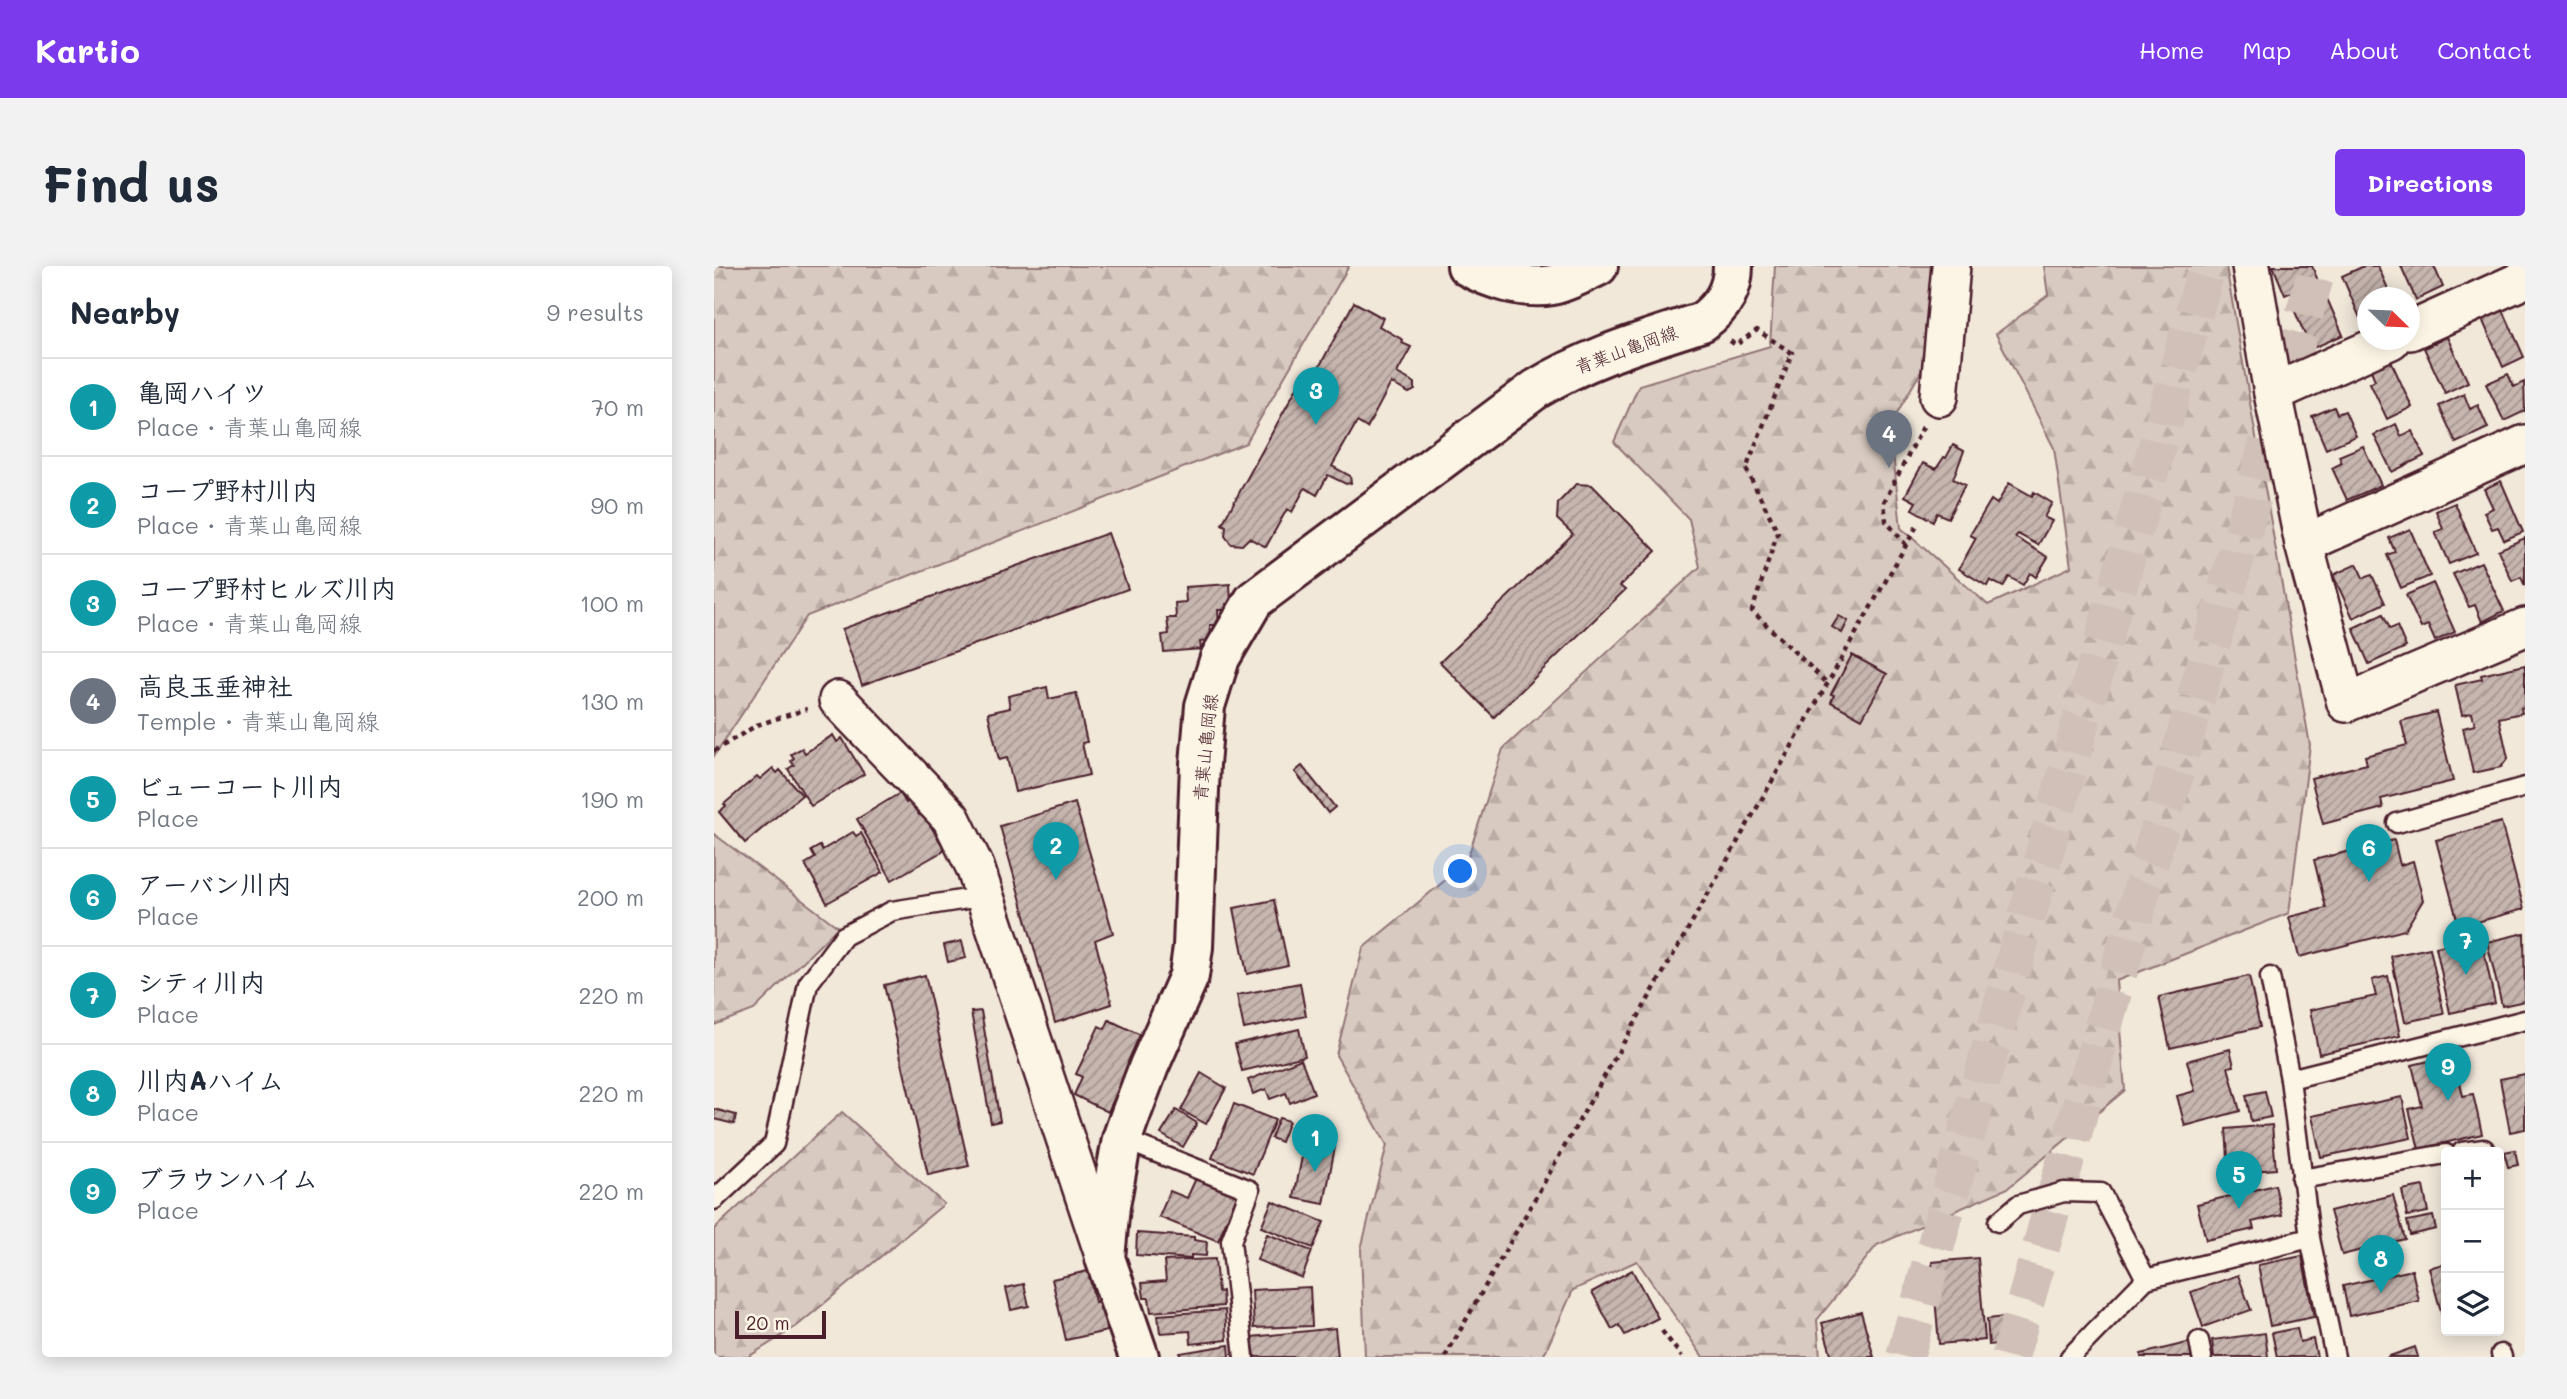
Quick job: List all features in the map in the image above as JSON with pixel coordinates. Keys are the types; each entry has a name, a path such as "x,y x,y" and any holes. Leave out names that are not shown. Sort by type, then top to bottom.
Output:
{"street":[{"path":"1467,266 1484,276 1518,284 1551,285 1598,266"},
{"name":"青葉山亀岡線","path":"1139,1357 1105,1258 1110,1206 1122,1139 1149,1066 1189,976 1193,947 1200,764 1205,706 1220,658 1254,600 1536,389 1566,370 1596,357 1702,323 1725,300 1733,280 1733,266"},
{"path":"1939,397 1951,266"},
{"path":"2250,266 2304,544 2346,703 2525,627"},
{"path":"2420,326 2525,279"},
{"path":"2273,393 2369,350"},
{"path":"2304,544 2525,444"},
{"path":"838,700 951,818 975,867 1105,1258"}],"lane":[{"path":"2397,823 2525,787"},
{"path":"714,1200 774,1144 808,984 844,936 892,911 986,896"},
{"path":"2270,977 2290,1079 2310,1238 2335,1357"},
{"path":"2290,1079 2525,1020"},
{"path":"1122,1139 1250,1190 1231,1241 1244,1357"},
{"path":"2301,1179 2441,1155"},
{"path":"1998,1222 2018,1205 2064,1192 2101,1193 2146,1279"},
{"path":"2070,1357 2146,1279 2310,1238"}],"path":[{"path":"1724,337 1736,345 1757,330 1792,353 1746,469 1778,532 1752,611 1827,683"},
{"path":"1906,545 1886,521 1884,502 1939,397"},
{"path":"1445,1357 1917,524"},
{"path":"714,751 757,725 838,700"},
{"path":"1662,1331 1682,1357"}],"green space":[{"path":"714,266 1349,266 1246,443 807,616 714,756"},
{"path":"1775,266 1936,266 1934,349 1890,425 1901,528 1988,605 2071,567 2054,448 1996,334 2048,295 2044,266 2226,266 2310,745 2289,913 2116,981 2125,1090 2008,1188 1877,1245 1817,1320 1820,1357 1703,1357 1637,1261 1573,1290 1543,1357 1365,1357 1361,1249 1387,1145 1336,1055 1363,948 1466,863 1503,749 1700,567 1689,519 1614,442 1639,385 1770,346"},
{"path":"714,834 838,927 754,1010 714,1025"},
{"path":"842,1112 944,1204 797,1326 748,1357 714,1357 714,1229"}],"building":[{"path":"2273,266 2312,266 2318,281 2285,295"},
{"path":"2364,266 2378,266 2387,287 2357,287 2357,311 2342,276"},
{"path":"2401,266 2434,266 2443,287 2420,298 2420,287 2410,287"},
{"path":"2325,294 2343,335 2311,349 2293,307"},
{"path":"1354,302 1383,318 1379,326 1411,347 1397,373 1415,383 1415,390 1409,393 1391,383 1367,428 1357,422 1332,466 1350,476 1351,483 1346,484 1328,475 1317,495 1305,488 1292,512 1287,509 1266,547 1249,538 1242,545 1231,544 1225,536 1226,526 1222,524 1300,382 1309,386"},
{"path":"2503,310 2524,357 2503,367 2482,319"},
{"path":"2447,337 2468,382 2445,393 2424,348"},
{"path":"2390,359 2412,407 2387,419 2370,383 2375,380 2370,368"},
{"path":"2508,374 2514,387 2524,382 2525,411 2504,421 2486,384"},
{"path":"2464,394 2470,409 2478,405 2488,428 2456,443 2439,406"},
{"path":"2334,407 2337,414 2345,411 2356,436 2326,449 2312,416"},
{"path":"2396,424 2401,436 2412,431 2424,456 2392,472 2374,435"},
{"path":"1953,445 1964,451 1953,479 1965,485 1948,518 1937,513 1933,521 1912,509 1916,502 1905,496 1923,463 1936,469"},
{"path":"2363,446 2381,485 2347,500 2332,468 2342,463 2339,456"},
{"path":"2501,481 2523,532 2504,540 2498,527 2492,529 2484,512 2493,508 2484,489"},
{"path":"2009,483 2032,496 2034,492 2052,503 2044,517 2052,521 2038,545 2018,534 2015,537 2048,557 2036,577 2030,573 2023,585 2009,577 2003,587 1990,580 1987,586 1959,569 1976,538 1970,535 1991,500 1997,504"},
{"path":"1576,484 1592,485 1656,551 1620,586 1625,590 1494,717 1440,662 1573,534 1557,519 1558,503"},
{"path":"2455,503 2476,553 2449,564 2435,532 2443,529 2436,511"},
{"path":"2410,529 2430,576 2401,588 2387,555 2395,552 2389,538"},
{"path":"1108,533 1128,589 862,685 842,629"},
{"path":"2525,538 2525,586 2521,577 2512,581 2498,550"},
{"path":"2481,562 2504,611 2482,622 2475,605 2469,607 2453,574"},
{"path":"2357,564 2363,578 2372,575 2385,603 2353,618 2333,575"},
{"path":"2433,583 2455,632 2435,641 2428,625 2421,628 2406,595"},
{"path":"1230,584 1231,604 1226,604 1227,610 1218,610 1219,625 1210,625 1211,633 1207,641 1200,642 1201,649 1164,652 1162,635 1169,634 1167,618 1176,618 1175,603 1186,602 1185,587"},
{"path":"2383,614 2390,629 2397,626 2406,647 2369,664 2353,628"},
{"path":"1839,616 1848,621 1842,633 1832,627"},
{"path":"1852,655 1887,674 1862,719 1831,702 1834,695 1831,694"},
{"path":"2525,665 2525,707 2521,708 2522,713 2499,718 2508,758 2501,767 2473,773 2463,728 2475,725 2472,713 2462,715 2455,685 2482,679 2481,675"},
{"path":"1047,687 1049,699 1076,693 1087,742 1082,743 1089,775 1015,792 1007,758 999,760 988,713 1010,708 1008,696"},
{"path":"2436,712 2453,781 2381,799 2383,808 2323,824 2311,778 2367,764 2365,756 2407,745 2401,721"},
{"path":"833,735 837,742 842,738 864,774 811,806 788,769 794,765 791,754 802,748 805,753"},
{"path":"1302,766 1335,807 1328,813 1295,772"},
{"path":"773,768 777,773 780,770 802,795 745,843 719,812 726,806 724,804 757,776 760,779"},
{"path":"900,793 906,803 910,800 919,815 923,813 945,850 892,880 857,819"},
{"path":"1075,803 1113,933 1095,940 1112,1004 1055,1023 1000,826"},
{"path":"2501,822 2524,909 2459,927 2436,840"},
{"path":"853,832 856,836 861,833 883,872 827,903 805,864 815,858 811,851 820,846 822,850"},
{"path":"2394,840 2400,865 2413,861 2423,900 2405,930 2299,957 2289,917 2326,908 2314,860"},
{"path":"1274,900 1288,965 1247,974 1234,908"},
{"path":"2524,933 2525,1001 2502,1006 2487,942"},
{"path":"2481,937 2495,1003 2450,1013 2436,947"},
{"path":"962,941 966,958 948,962 944,945"},
{"path":"2430,948 2444,1014 2405,1022 2391,956"},
{"path":"925,975 969,1166 928,1175 884,985"},
{"path":"2249,976 2260,1027 2170,1048 2159,997"},
{"path":"2388,976 2400,1036 2319,1054 2310,1010 2376,996 2372,980"},
{"path":"1300,983 1306,1016 1244,1029 1237,995"},
{"path":"981,1011 1000,1121 991,1123 971,1012"},
{"path":"1109,1020 1143,1036 1108,1112 1074,1095 1082,1077 1076,1074 1099,1026 1105,1029"},
{"path":"1299,1029 1305,1056 1242,1071 1235,1044"},
{"path":"2230,1049 2234,1066 2228,1067 2240,1111 2185,1126 2177,1096 2195,1091 2187,1061"},
{"path":"2454,1055 2463,1096 2473,1094 2482,1134 2419,1149 2409,1109 2422,1106 2412,1065"},
{"path":"1301,1059 1314,1093 1290,1103 1286,1093 1270,1099 1266,1089 1253,1094 1248,1080"},
{"path":"1201,1073 1226,1088 1206,1124 1181,1110"},
{"path":"2525,1074 2525,1129 2510,1132 2500,1079"},
{"path":"2265,1091 2271,1117 2251,1121 2246,1095"},
{"path":"2402,1097 2411,1138 2321,1157 2312,1116"},
{"path":"1234,1104 1275,1120 1253,1174 1212,1158"},
{"path":"714,1109 736,1115 734,1124 714,1119"},
{"path":"1176,1110 1197,1123 1183,1147 1161,1134"},
{"path":"1279,1118 1289,1121 1281,1142 1271,1138"},
{"path":"2272,1125 2276,1169 2240,1172 2239,1157 2228,1158 2226,1129"},
{"path":"1305,1141 1335,1147 1324,1204 1294,1198"},
{"path":"2515,1150 2518,1165 2508,1167 2504,1152"},
{"path":"1197,1176 1238,1193 1218,1241 1159,1217 1170,1191 1187,1198"},
{"path":"2275,1185 2282,1215 2252,1222 2254,1229 2206,1240 2197,1204"},
{"path":"2423,1186 2428,1212 2407,1216 2402,1190"},
{"path":"2393,1195 2405,1239 2342,1255 2330,1211"},
{"path":"1272,1201 1324,1222 1313,1248 1261,1227"},
{"path":"2433,1216 2436,1229 2410,1235 2407,1221"},
{"path":"1137,1233 1194,1237 1194,1240 1207,1242 1206,1256 1191,1255 1191,1259 1136,1255"},
{"path":"1267,1234 1312,1251 1302,1278 1257,1260"},
{"path":"2302,1256 2314,1317 2270,1326 2258,1265"},
{"path":"1978,1258 1985,1340 1939,1344 1932,1262"},
{"path":"1215,1259 1218,1292 1222,1291 1223,1306 1151,1312 1149,1298 1144,1298 1142,1283 1166,1281 1164,1261"},
{"path":"2441,1264 2441,1312 2429,1268"},
{"path":"1632,1270 1658,1318 1625,1335 1619,1325 1612,1329 1592,1292"},
{"path":"2412,1270 2419,1301 2349,1316 2343,1286"},
{"path":"1088,1271 1095,1302 1101,1301 1107,1331 1066,1340 1052,1279"},
{"path":"2238,1275 2251,1310 2203,1327 2191,1292"},
{"path":"1024,1284 1029,1306 1011,1310 1006,1288"},
{"path":"1310,1287 1312,1326 1254,1328 1252,1290"},
{"path":"1225,1310 1227,1340 1191,1344 1190,1331 1160,1333 1158,1315"},
{"path":"1861,1312 1874,1357 1832,1357 1822,1323"},
{"path":"2003,1317 2006,1343 1989,1345 1987,1319"},
{"path":"1335,1328 1338,1357 1255,1357 1252,1337"},
{"path":"2297,1328 2300,1342 2313,1339 2317,1357 2277,1357 2272,1333"},
{"path":"2265,1333 2268,1357 2214,1357 2212,1340"},
{"path":"2191,1342 2194,1357 2141,1357 2141,1354"},
{"path":"1229,1345 1230,1357 1180,1357 1180,1353"},
{"path":"2415,1347 2418,1357 2387,1357"}],"tunnel":[{"path":"1905,1357 2207,266"},
{"path":"2010,1357 2318,266"}],"place":[{"name":"コープ野村ヒルズ川内","path":"1316,425"},
{"name":"高良玉垂神社","path":"1889,468"},
{"name":"コープ野村川内","path":"1056,880"},
{"name":"アーバン川内","path":"2369,882"},
{"name":"シティ川内","path":"2466,975"},
{"name":"ブラウンハイム","path":"2448,1101"},
{"name":"亀岡ハイツ","path":"1315,1172"},
{"name":"ビューコート川内","path":"2239,1209"},
{"name":"川内Aハイム","path":"2381,1293"}]}
